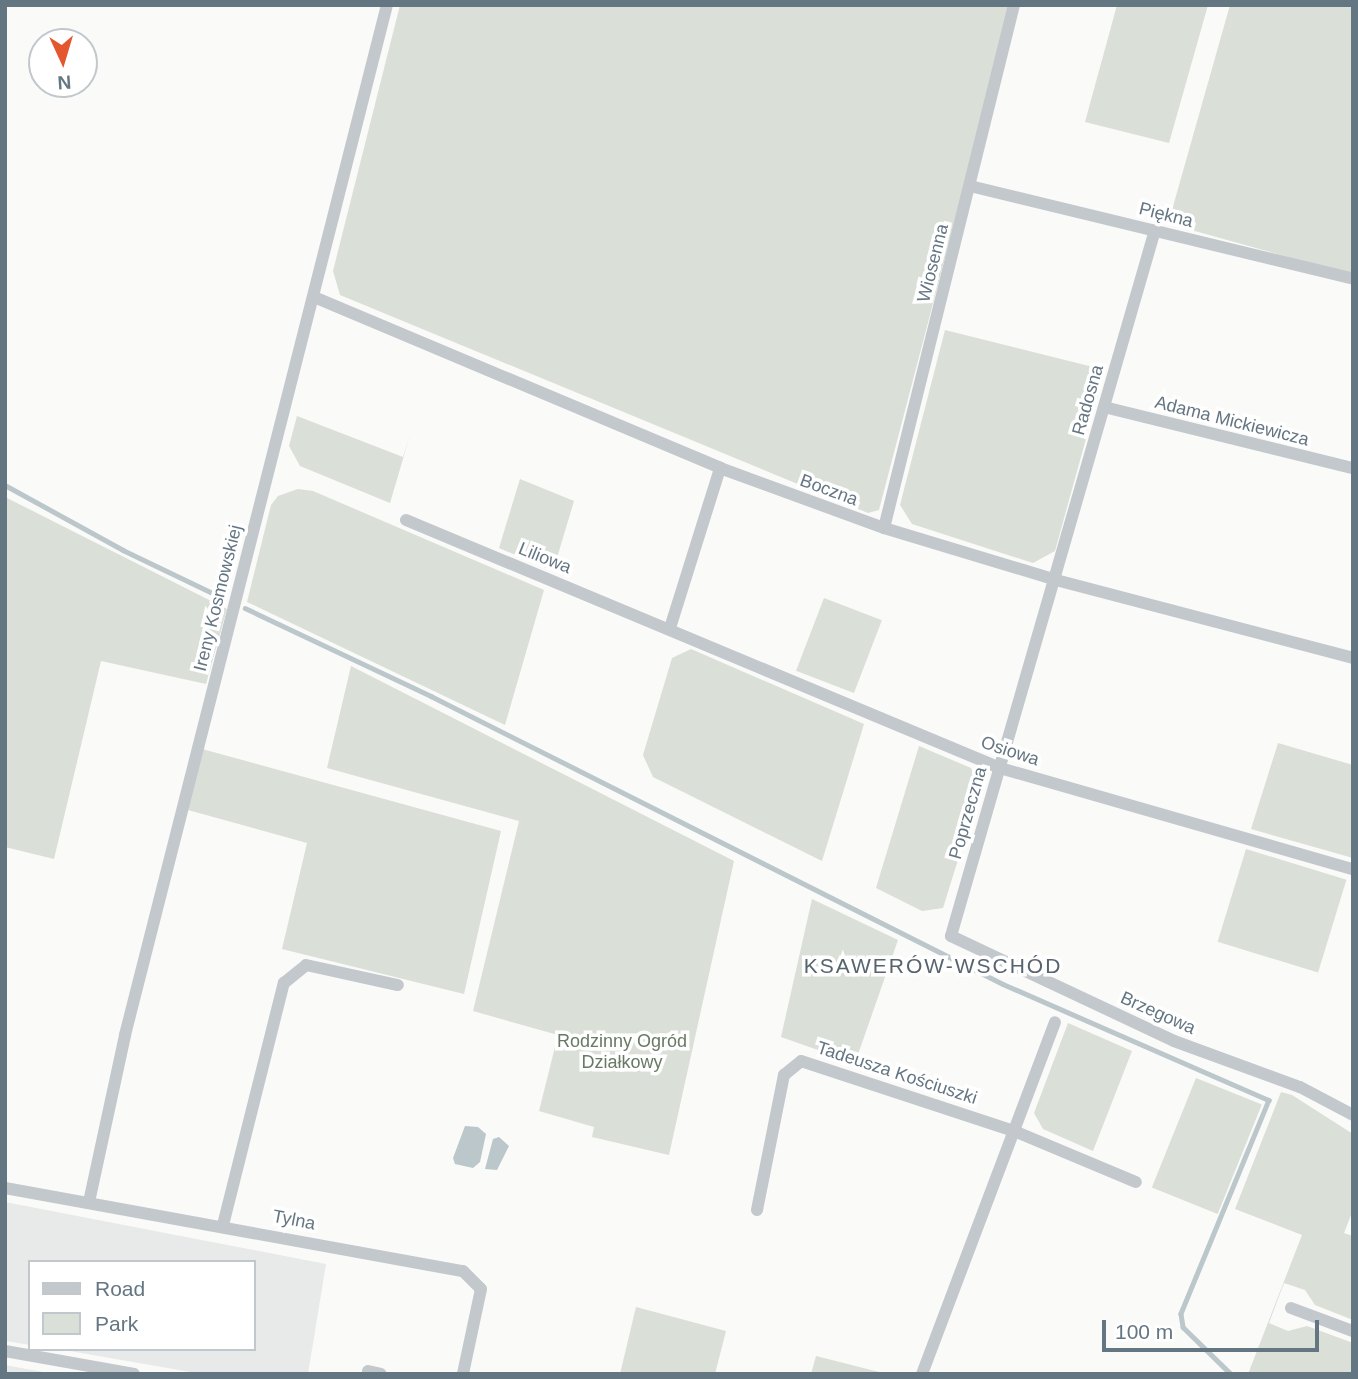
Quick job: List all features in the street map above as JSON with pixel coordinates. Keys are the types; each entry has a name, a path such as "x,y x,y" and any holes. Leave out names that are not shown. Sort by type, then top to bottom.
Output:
{"street":[{"name":"Ireny Kosmowskiej","path":"89,1202 131,1011 387,5"},
{"name":"Wiosenna","path":"884,528 1014,5"},
{"name":"Piękna","path":"971,186 1353,279"},
{"name":"Radosna","path":"1056,580 1156,230"},
{"name":"Boczna","path":"313,297 720,468 884,528 1056,580 1353,658"},
{"name":"Adama Mickiewicza","path":"1104,407 1353,468"},
{"path":"670,628 720,468"},
{"name":"Liliowa","path":"405,520 670,628"},
{"name":"Poprzeczna","path":"951,936 1056,580"},
{"name":"Osiowa","path":"670,628 1000,768 1353,869"},
{"name":"Brzegowa","path":"951,936 1174,1041 1300,1087 1353,1115"},
{"path":"223,1225 284,983 306,965 398,985"},
{"path":"922,1374 1055,1022"},
{"name":"Tadeusza Kościuszki","path":"757,1210 784,1075 801,1061 1014,1131 1136,1182"},
{"name":"Tylna","path":"5,1188 223,1225 472,1275 481,1296 463,1374"},
{"path":"1291,1308 1353,1331"},
{"path":"5,1351 134,1374"}],"shaded area":[{"path":"465,1126 478,1127 486,1134 480,1162 473,1168 455,1164 453,1158"},
{"path":"499,1137 509,1146 497,1170 485,1169 493,1139"},
{"path":"5,1202 326,1264 308,1374 202,1374 70,1351 256,1351 256,1260 28,1260 28,1345 5,1341"},
{"path":"5,1365 54,1374 5,1374"}],"green space":[{"path":"400,5 1011,5 879,510 868,513 340,295 333,271"},
{"path":"1117,5 1208,5 1169,143 1085,122"},
{"path":"1230,5 1353,5 1353,275 1184,228 1172,210"},
{"path":"945,330 1105,370 1055,551 1033,563 912,524 900,505"},
{"path":"297,416 403,457 410,435 390,503 300,466 289,446"},
{"path":"520,479 574,501 553,571 499,548"},
{"path":"298,489 313,491 544,590 505,725 247,602 271,505 278,496"},
{"path":"5,497 227,609 206,684 101,661 54,859 5,847"},
{"path":"824,598 882,620 854,693 796,671"},
{"path":"691,649 864,724 822,861 653,777 643,755 672,658"},
{"name":"Rodzinny Ogród Działkowy","path":"351,666 734,861 669,1155 592,1137 594,1127 539,1111 558,1035 473,1011 519,821 327,768"},
{"path":"1278,743 1353,765 1353,858 1251,829"},
{"path":"919,746 971,768 980,789 943,908 922,911 876,888"},
{"path":"202,749 501,831 464,994 282,949 307,843 188,810"},
{"path":"1246,849 1346,880 1318,972 1218,942"},
{"path":"812,899 898,940 855,1063 781,1037"},
{"path":"1068,1023 1132,1051 1093,1151 1043,1129 1034,1113"},
{"path":"1196,1078 1262,1105 1218,1214 1152,1187"},
{"path":"1281,1092 1292,1095 1353,1134 1353,1210 1344,1233 1353,1236 1353,1320 1315,1305 1305,1290 1284,1283 1269,1323 1288,1331 1307,1326 1353,1343 1353,1374 1248,1374 1302,1235 1235,1209"},
{"path":"636,1307 726,1331 715,1374 620,1374"},
{"path":"816,1356 887,1374 811,1374"}],"waterway":[{"path":"5,485 123,550 223,598"},
{"path":"245,608 431,696 1003,984 1269,1100 1181,1314 1183,1327 1231,1374"}],"district":[{"name":"KSAWERÓW-WSCHÓD","path":"933,966"}]}
